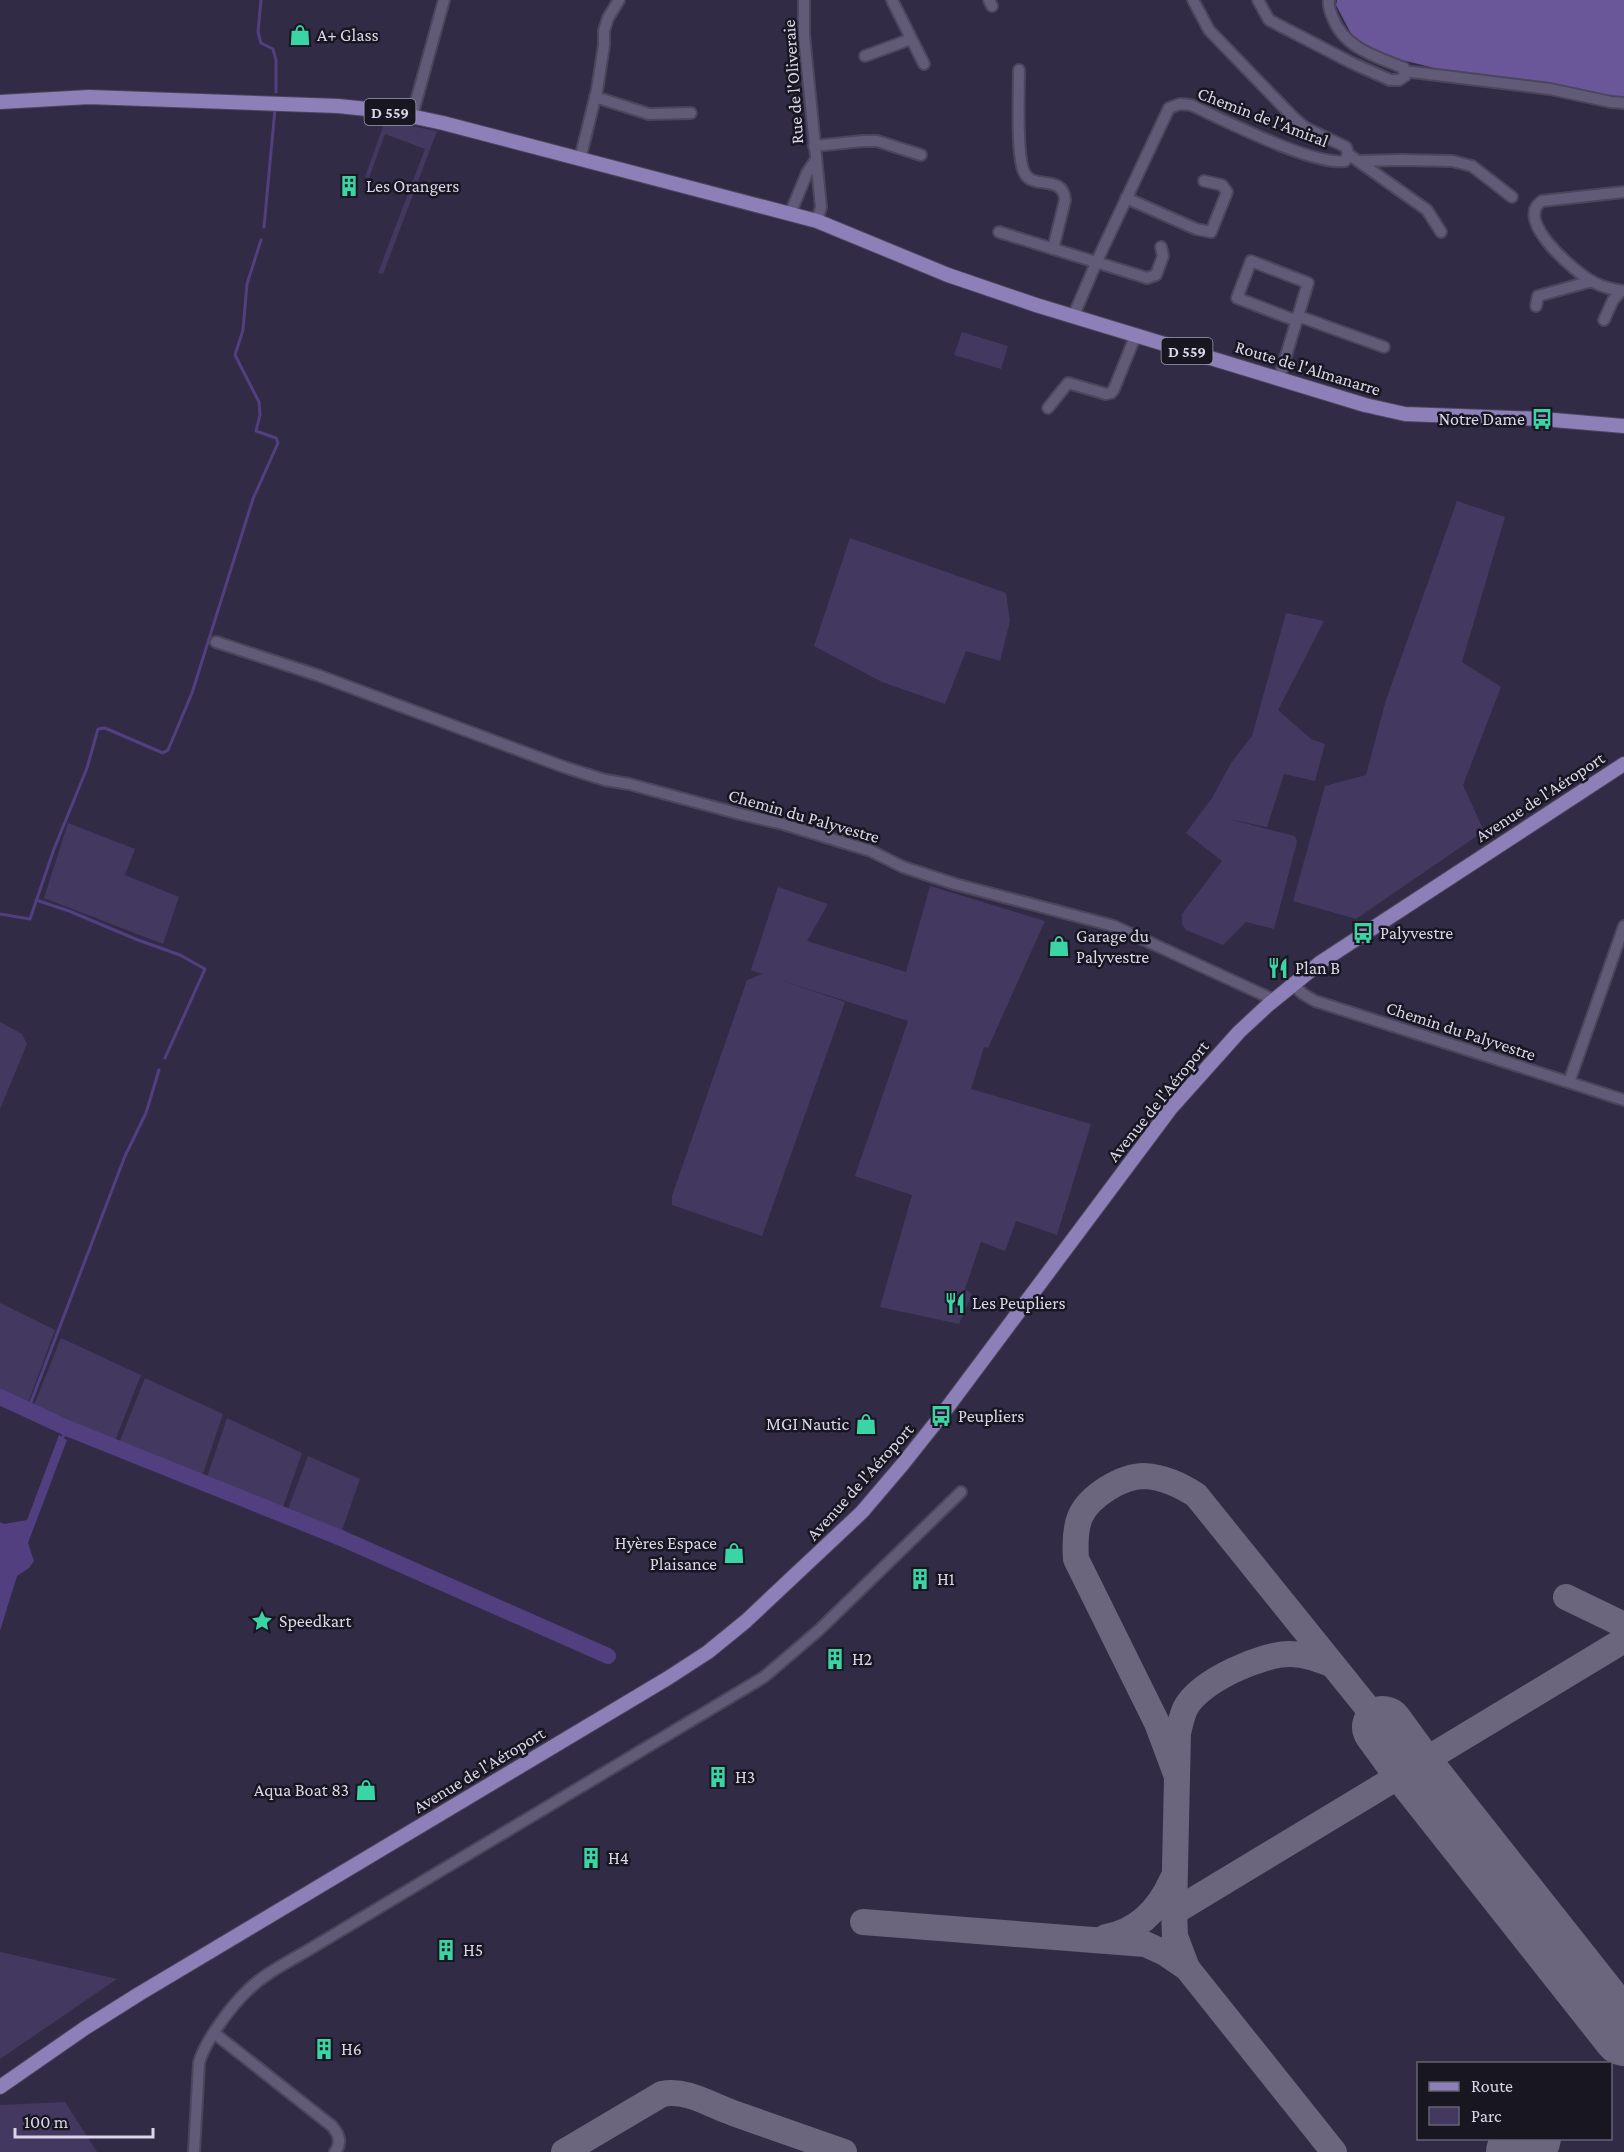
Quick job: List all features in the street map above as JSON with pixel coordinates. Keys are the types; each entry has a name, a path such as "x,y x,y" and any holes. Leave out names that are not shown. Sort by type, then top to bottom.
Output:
{"main road":[{"name":"D 559","path":"0,102 89,97 167,98 368,108 412,116 790,214"},
{"name":"Route de l'Almanarre","path":"790,214 817,221 948,275 1073,317 1365,405 1405,414 1624,422"},
{"name":"Avenue de l'Aéroport","path":"0,2087 139,1994 708,1652 746,1621 862,1512 902,1466 1171,1108 1214,1058 1272,1001 1364,933 1624,764"}],"street":[{"path":"412,116 444,0"},
{"path":"580,159 595,97 604,45 604,31 608,18 619,0"},
{"name":"Rue de l'Oliveraie","path":"804,0 804,35 821,207 817,221"},
{"path":"892,0 924,64"},
{"name":"Chemin de l'Amiral","path":"1073,317 1169,108 1180,104 1191,105 1295,151 1335,162 1345,161 1348,154 1346,147 1306,128 1293,117 1209,30 1193,0"},
{"path":"1258,0 1269,20 1352,63 1390,80 1399,80 1405,75 1404,68 1357,48 1336,28 1328,6 1329,0"},
{"path":"865,56 910,39"},
{"path":"1019,70 1021,156 1024,173 1030,180 1058,185 1065,192 1053,249"},
{"path":"1404,71 1550,89 1611,102 1624,102"},
{"path":"595,97 649,114 691,113"},
{"path":"814,146 877,141 921,155"},
{"path":"1348,154 1427,210 1441,232"},
{"path":"1358,161 1402,159 1452,161 1472,166 1512,197"},
{"name":"Rue de l'Oliveraie","path":"790,214 815,161"},
{"path":"1126,198 1196,229 1211,232 1227,192 1222,185 1204,181"},
{"path":"1623,291 1592,281 1555,250 1538,228 1533,212 1542,201 1624,192"},
{"path":"999,231 1147,278 1155,275 1162,256 1161,247"},
{"path":"1279,379 1298,318 1308,283 1251,261 1237,298 1298,318 1384,347"},
{"path":"1536,306 1538,296 1592,281"},
{"path":"1604,320 1613,300 1623,291"},
{"path":"1048,408 1068,383 1106,394 1111,393 1135,337"},
{"name":"Chemin du Palyvestre","path":"216,642 320,676 575,770 783,824 872,851 903,867 955,884 1114,926 1222,974 1272,1001"},
{"path":"1569,1082 1624,926"},
{"name":"Chemin du Palyvestre","path":"1293,985 1315,1001 1624,1100"},
{"path":"194,2152 201,2054 214,2033 248,1990 266,1976 764,1677 819,1630 961,1492"},
{"path":"214,2033 332,2126 339,2136 340,2150"}],"green space":[{"path":"385,121 437,131 383,274 378,273 425,149 385,134 369,178 365,177"},
{"path":"962,332 1008,346 1001,369 954,355"},
{"path":"1457,501 1505,517 1462,662 1501,687 1463,785 1484,831 1356,919 1293,901 1325,786 1366,775 1386,700"},
{"path":"850,538 1006,593 1010,621 1000,661 966,651 945,704 882,682 814,646"},
{"path":"1286,613 1324,621 1278,710 1311,739 1325,744 1315,781 1284,774 1267,827 1228,819 1295,836 1297,842 1274,929 1246,922 1223,945 1186,930 1182,924 1182,914 1222,861 1186,833 1212,798 1231,763 1252,736"},
{"path":"68,823 135,849 125,875 179,897 163,944 44,898"},
{"path":"930,886 1045,921 988,1048 984,1047 971,1089 1091,1124 1057,1235 1016,1221 1005,1251 981,1242 965,1289 972,1294 959,1324 880,1307 912,1195 855,1176 908,1021 777,979 845,1002 762,1236 672,1205 672,1196 747,980 762,974 751,970 778,887 828,904 807,941 906,972"},
{"path":"0,1022 22,1034 27,1044 0,1109"},
{"path":"0,1303 55,1330 27,1406 0,1393"},
{"path":"61,1338 141,1375 115,1441 34,1405"},
{"path":"145,1378 223,1414 202,1476 119,1443"},
{"path":"227,1418 302,1453 282,1510 206,1480"},
{"path":"308,1456 360,1479 341,1533 287,1512"},
{"path":"0,1952 5,1953 117,1979 0,2059"},
{"path":"65,2102 97,2152 0,2152 0,2105"}],"shaded area":[{"path":"1337,0 1624,0 1624,103 1527,91 1398,59 1356,43 1336,5"},
{"path":"59,1435 67,1440 28,1543 34,1561 29,1568 17,1576 0,1631 0,1522 4,1524 27,1520"}],"waterway":[{"path":"261,0 258,32 261,43 273,49 276,60 276,92"},
{"path":"264,227 275,109"},
{"path":"0,914 30,919 54,849 87,768 98,729 105,728 163,753 168,750 192,693 253,499 278,443 276,438 256,431 260,415 259,402 235,355 243,330 247,284 261,240"},
{"path":"36,900 180,955 205,969 165,1058"},
{"path":"28,1410 125,1156 146,1113 159,1070"},
{"path":"0,1397 67,1428 341,1538 608,1656"},
{"path":"63,1437 67,1428"}],"taxiway":[{"path":"1176,1774 1157,1723 1076,1559 1077,1527 1084,1509 1098,1495 1126,1479 1144,1476 1165,1480 1196,1495 1383,1727"},
{"path":"1566,1597 1624,1625"},
{"path":"1174,1912 1624,1640"},
{"path":"1331,1664 1296,1654 1265,1658 1233,1670 1218,1679 1193,1697 1186,1707 1178,1733 1174,1912 1175,1936 1187,1968 1334,2152"},
{"path":"1106,1937 1138,1924 1161,1900 1172,1880"},
{"path":"863,1922 1145,1944 1165,1953 1187,1968"},
{"path":"564,2152 662,2094 671,2093 698,2099 844,2152"}],"runway":[{"path":"1383,1727 1412,1767 1624,2035"},
{"path":"1517,2152 1528,2140"}],"place":[{"name":"A+ Glass","path":"300,35"},
{"name":"Les Orangers","path":"349,186"},
{"name":"Notre Dame","path":"1542,419"},
{"name":"Palyvestre","path":"1363,933"},
{"name":"Garage du Palyvestre","path":"1059,946"},
{"name":"Plan B","path":"1278,968"},
{"name":"Les Peupliers","path":"955,1303"},
{"name":"Peupliers","path":"941,1416"},
{"name":"MGI Nautic","path":"866,1424"},
{"name":"Hyères Espace Plaisance","path":"734,1553"},
{"name":"H1","path":"920,1579"},
{"name":"Speedkart","path":"262,1621"},
{"name":"H2","path":"835,1659"},
{"name":"H3","path":"718,1777"},
{"name":"Aqua Boat 83","path":"366,1790"},
{"name":"H4","path":"591,1858"},
{"name":"H5","path":"446,1950"},
{"name":"H6","path":"324,2049"}]}
